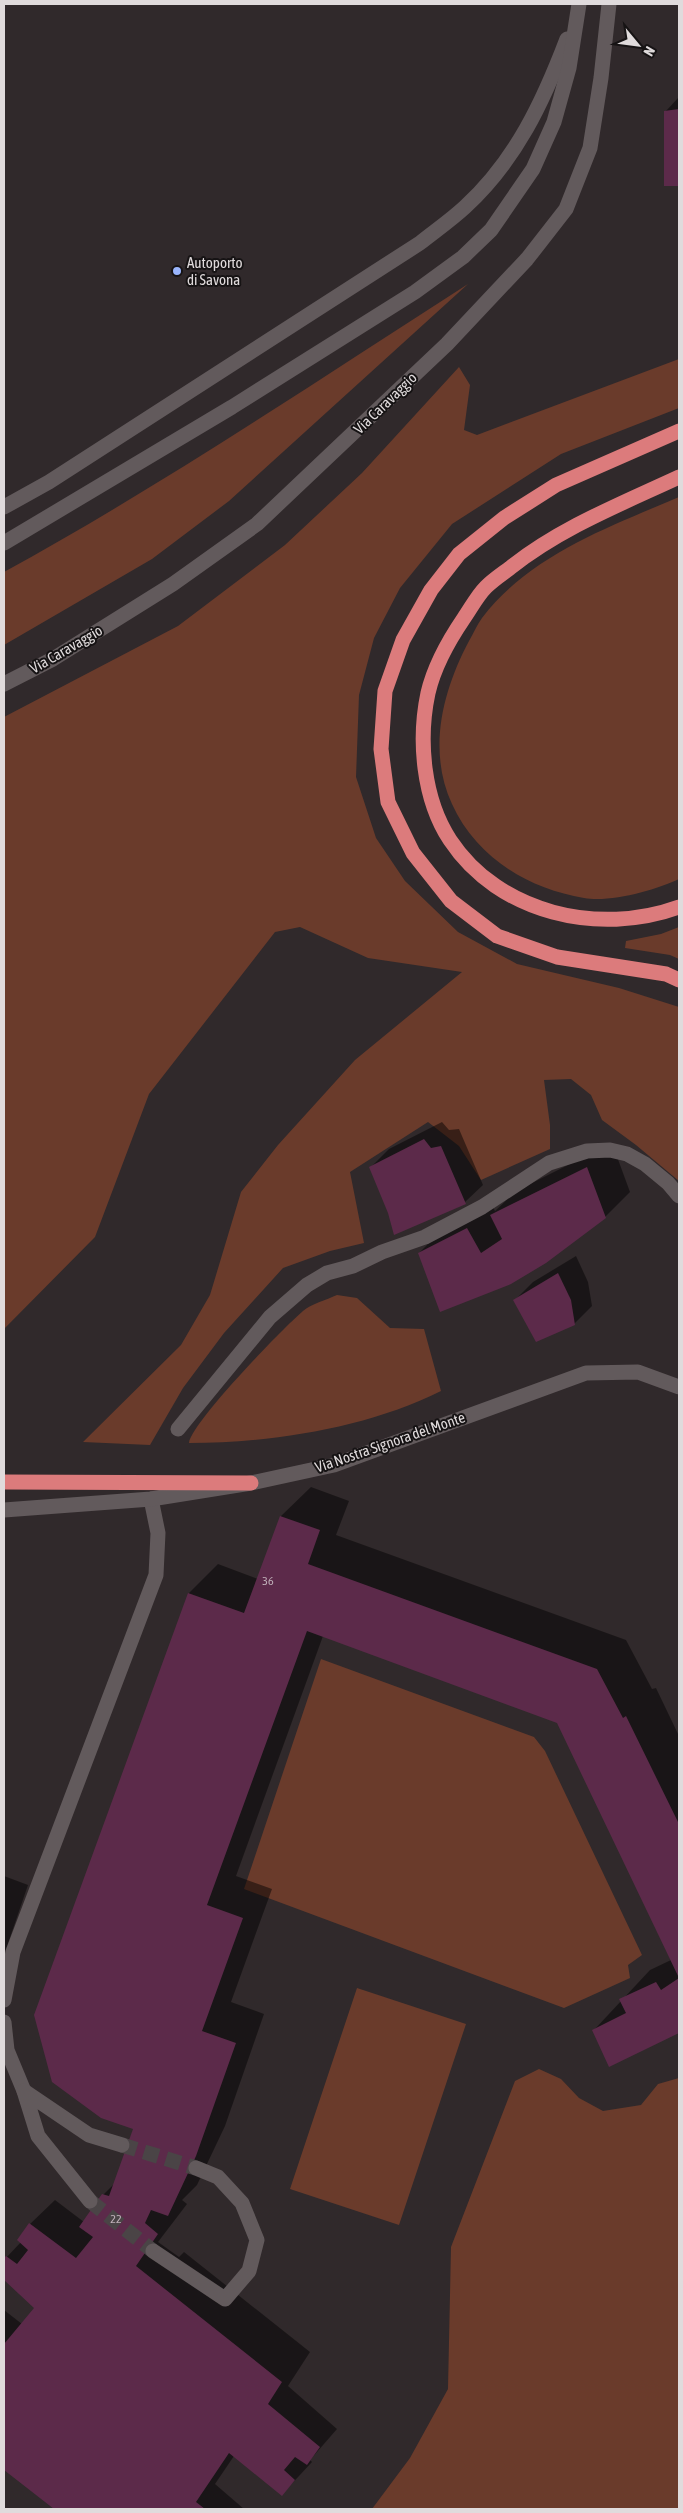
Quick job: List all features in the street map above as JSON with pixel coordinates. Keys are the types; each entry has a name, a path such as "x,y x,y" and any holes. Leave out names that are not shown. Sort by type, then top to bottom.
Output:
{"highway":[{"path":"679,431 556,485 504,518 459,554 430,590 403,640 385,691 381,749 388,802 413,853 451,901 497,936 557,957 666,974 679,980"},
{"path":"679,477 589,519 530,552 486,587 449,640 428,692 423,746 431,799 450,840 479,873 517,900 557,915 609,921 660,914 679,907"},
{"path":"4,1482 251,1483"}],"street":[{"name":"Via Caravaggio","path":"4,684 53,659 165,589 257,524 447,344 527,259 566,209 590,148 602,78 609,4"},
{"path":"4,507 48,482 420,243 465,207 500,168 527,130 548,89 577,7"},
{"path":"4,543 232,407 415,292 464,257 491,230 533,169 554,122 569,68 577,7"},
{"path":"178,1429 270,1316 307,1285 327,1273 353,1266 382,1252 425,1237 482,1207 549,1163 587,1151 610,1150 627,1154 645,1164 668,1183 679,1196"},
{"name":"Via Nostra Signora del Monte","path":"4,1510 151,1498 251,1483 334,1465 586,1373 638,1372 679,1387"},
{"path":"4,2000 13,1952 156,1575 158,1533 151,1498"},
{"path":"4,2022 6,2050 24,2091 38,2136 90,2201"},
{"path":"24,2091 89,2135 122,2145"},
{"path":"153,2251 225,2299 248,2271 258,2240 242,2203 218,2177 196,2168"}],"shaded area":[{"path":"468,284 229,501 152,559 4,645 4,572 63,539 180,468"},
{"path":"679,359 679,408 561,454 452,524 400,588 374,638 359,695 356,777 376,838 405,881 458,932 517,964 619,988 679,1007 679,1181 636,1145 602,1120 591,1095 571,1079 544,1080 550,1125 550,1149 481,1180 459,1146 428,1122 350,1172 364,1243 330,1251 283,1268 224,1333 183,1388 150,1445 83,1442 181,1345 210,1295 241,1192 278,1145 355,1060 462,972 368,958 300,927 275,932 149,1094 95,1237 4,1329 4,717 178,626 285,545 362,473 459,367 470,385 464,430 477,435"},
{"path":"679,497 679,879 646,891 607,899 584,898 563,894 543,887 506,868 475,840 462,823 444,784 440,763 441,721 446,700 452,680 469,641 480,621 501,596 523,577 572,545"},
{"path":"679,927 679,959 670,955 625,948 626,941 661,934"},
{"path":"337,1295 357,1298 390,1328 424,1329 441,1391 382,1415 318,1431 253,1440 189,1443 205,1416 221,1397 292,1321 314,1304"},
{"path":"321,1659 534,1737 545,1751 642,1955 628,1965 630,1978 564,2008 244,1889"},
{"path":"357,1988 466,2024 399,2225 290,2189"},
{"path":"539,2069 561,2079 579,2098 603,2111 641,2105 658,2084 679,2078 679,2509 372,2509 410,2458 448,2389 451,2247 515,2081"}],"building":[{"path":"679,109 679,186 664,186 664,111"},
{"path":"424,1139 431,1148 441,1146 466,1204 394,1235 388,1213 369,1167"},
{"path":"587,1167 606,1218 546,1263 511,1284 440,1312 418,1253 467,1228 481,1253 502,1239 490,1215"},
{"path":"558,1273 571,1300 575,1325 536,1342 513,1300"},
{"path":"280,1516 320,1530 308,1564 597,1669 623,1718 626,1716 679,1824 679,1978 557,1723 307,1631 207,1905 243,1918 202,2031 236,2043 196,2156 168,2216 151,2210 145,2223 158,2234 136,2266 282,2382 268,2404 320,2447 307,2465 295,2457 284,2470 295,2480 282,2496 229,2453 196,2502 205,2509 54,2509 4,2470 4,2344 34,2308 4,2280 4,2258 6,2256 17,2264 28,2250 17,2240 29,2223 76,2258 93,2237 79,2227 102,2194 109,2196 133,2129 101,2118 52,2082 34,2015 188,1593 244,1613"},
{"path":"679,1978 679,2033 609,2067 592,2030 626,2013 619,1999 656,1982 661,1990"}],"tunnel":[{"path":"122,2145 196,2168"},
{"path":"90,2201 153,2251"}],"place":[{"name":"Autoporto di Savona","path":"177,271"}]}
